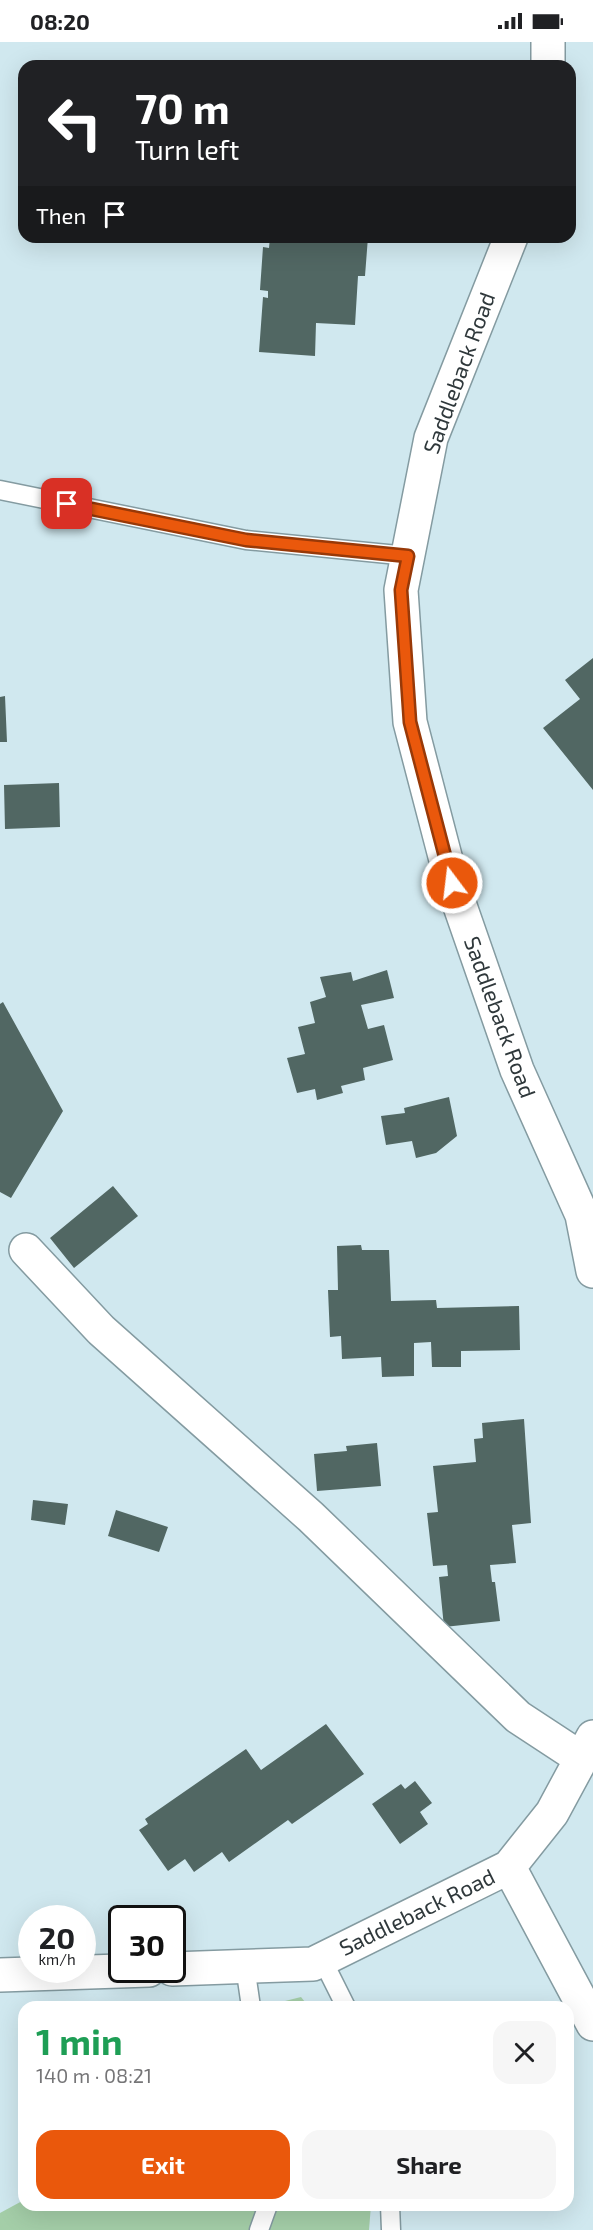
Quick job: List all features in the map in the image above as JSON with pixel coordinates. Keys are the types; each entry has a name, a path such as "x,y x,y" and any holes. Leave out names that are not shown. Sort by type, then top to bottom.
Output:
{"street":[{"path":"548,42 548,60"},
{"name":"Saddleback Road","path":"509,243 431,438 401,590 410,722 452,883 517,1070 582,1215 593,1271"},
{"path":"26,1250 101,1330 311,1517 518,1717 587,1748"},
{"name":"Saddleback Road","path":"186,1968 313,1964 509,1867 552,1813 587,1748"},
{"path":"509,1867 593,2024"},
{"path":"0,1975 108,1971"}],"lane":[{"path":"0,490 246,540 408,556"},
{"path":"322,1959 343,2001"},
{"path":"245,1966 249,2001"},
{"path":"259,2230 266,2211"},
{"path":"390,2211 391,2230"}],"green space":[{"path":"301,1997 304,2001 285,2001"},
{"path":"18,2203 18,2211 371,2211 369,2230 0,2230 0,2213"}],"building":[{"path":"269,243 368,243 365,276 358,276 355,325 316,323 315,356 259,352 263,297 268,298 268,291 260,290 263,247 269,248"},
{"path":"593,658 593,790 543,728 580,699 565,680"},
{"path":"5,696 7,742 0,742 0,697"},
{"path":"59,783 60,827 5,829 4,785"},
{"path":"387,970 394,998 361,1005 368,1029 384,1025 393,1060 363,1068 365,1080 341,1086 343,1093 317,1100 315,1089 297,1093 287,1058 305,1054 298,1027 315,1023 310,1002 326,997 320,977 351,972 353,981"},
{"path":"3,1002 63,1111 11,1198 0,1192 0,1004"},
{"path":"449,1097 457,1136 436,1153 416,1158 412,1141 386,1145 381,1116 405,1113 404,1108"},
{"path":"113,1186 138,1216 74,1268 50,1238"},
{"path":"361,1245 362,1250 389,1250 391,1301 436,1300 437,1308 519,1306 520,1350 461,1351 461,1367 432,1367 431,1342 414,1343 414,1376 382,1377 381,1357 342,1359 341,1336 330,1337 328,1290 338,1290 337,1246"},
{"path":"524,1419 531,1523 512,1525 516,1563 490,1565 492,1582 495,1582 500,1621 444,1627 439,1577 448,1576 447,1565 433,1566 427,1513 438,1512 433,1466 476,1462 474,1439 483,1438 482,1423"},
{"path":"377,1443 381,1486 317,1491 314,1454 347,1451 346,1446"},
{"path":"33,1500 68,1504 65,1525 31,1520"},
{"path":"116,1510 168,1527 159,1552 108,1536"},
{"path":"326,1724 364,1774 292,1824 288,1820 229,1862 222,1852 194,1872 185,1859 168,1871 139,1830 148,1824 145,1819 246,1749 261,1770"},
{"path":"415,1781 432,1803 420,1812 428,1824 400,1844 372,1804 401,1784 405,1789"}],"route":[{"path":"67,504 246,540 408,556 401,590 410,722 452,883"}]}
